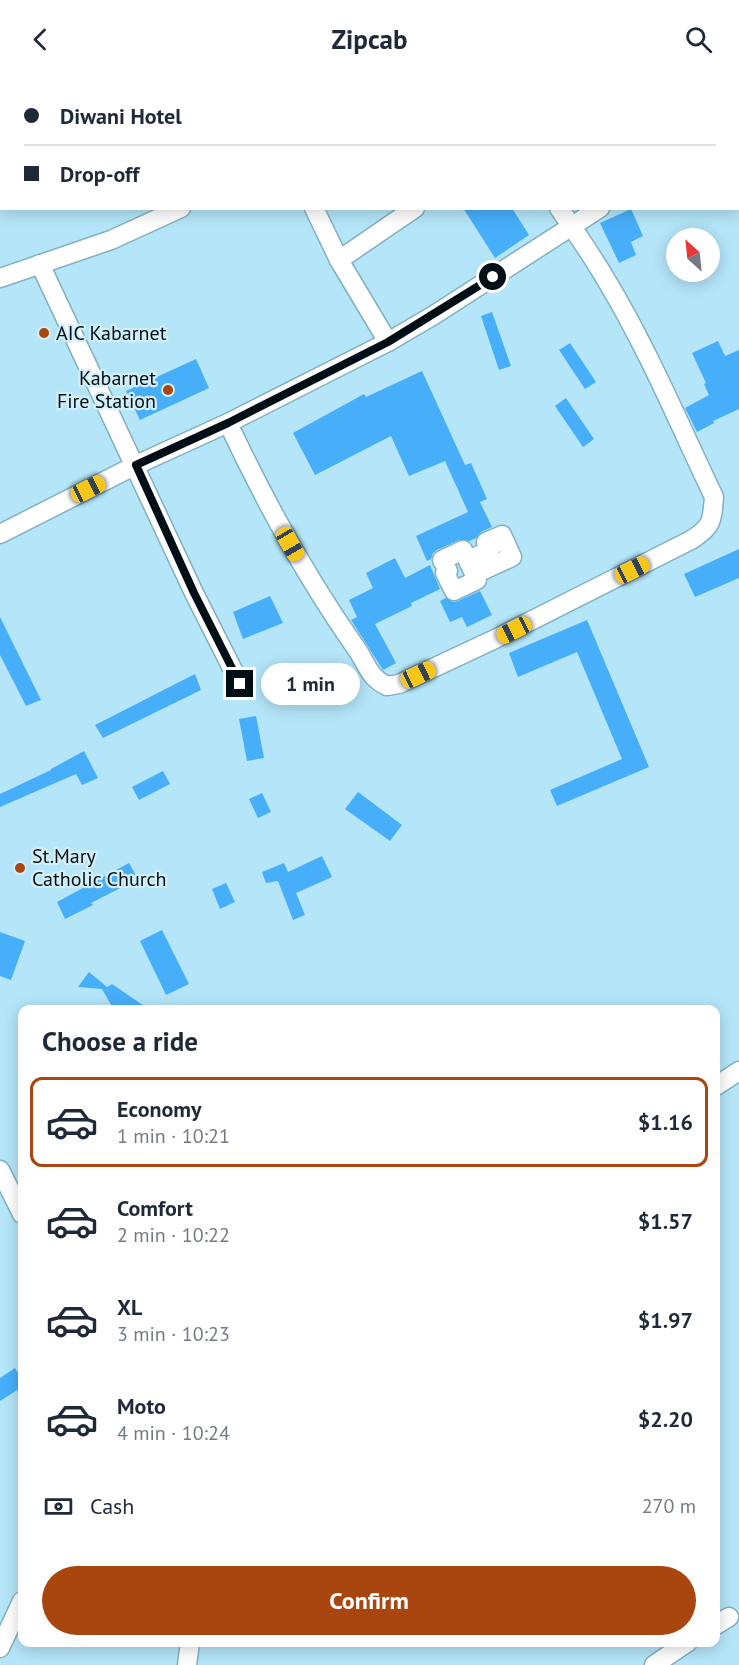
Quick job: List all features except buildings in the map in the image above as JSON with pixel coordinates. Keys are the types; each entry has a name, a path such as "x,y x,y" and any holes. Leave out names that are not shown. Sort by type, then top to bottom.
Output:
{"street":[{"path":"0,278 111,240 177,210"},
{"path":"315,210 339,260 388,342"},
{"path":"339,260 412,210"},
{"path":"228,423 260,491 311,579 363,658 374,679 387,686 399,684 495,639 707,530 712,519 714,497 646,355 611,289 560,210"},
{"path":"0,534 388,342 597,210"},
{"path":"40,264 194,593 240,684"},
{"path":"720,1083 739,1071"},
{"path":"0,1170 18,1206"},
{"path":"0,1648 18,1609"},
{"path":"187,1665 189,1647"},
{"path":"654,1665 681,1647"}],"place":[{"name":"AIC Kabarnet","path":"44,333"},
{"name":"Kabarnet Fire Station","path":"168,390"},
{"name":"St.Mary Catholic Church","path":"20,868"}],"route":[{"path":"240,684 194,593 136,465 228,423 388,342 493,277"}]}
